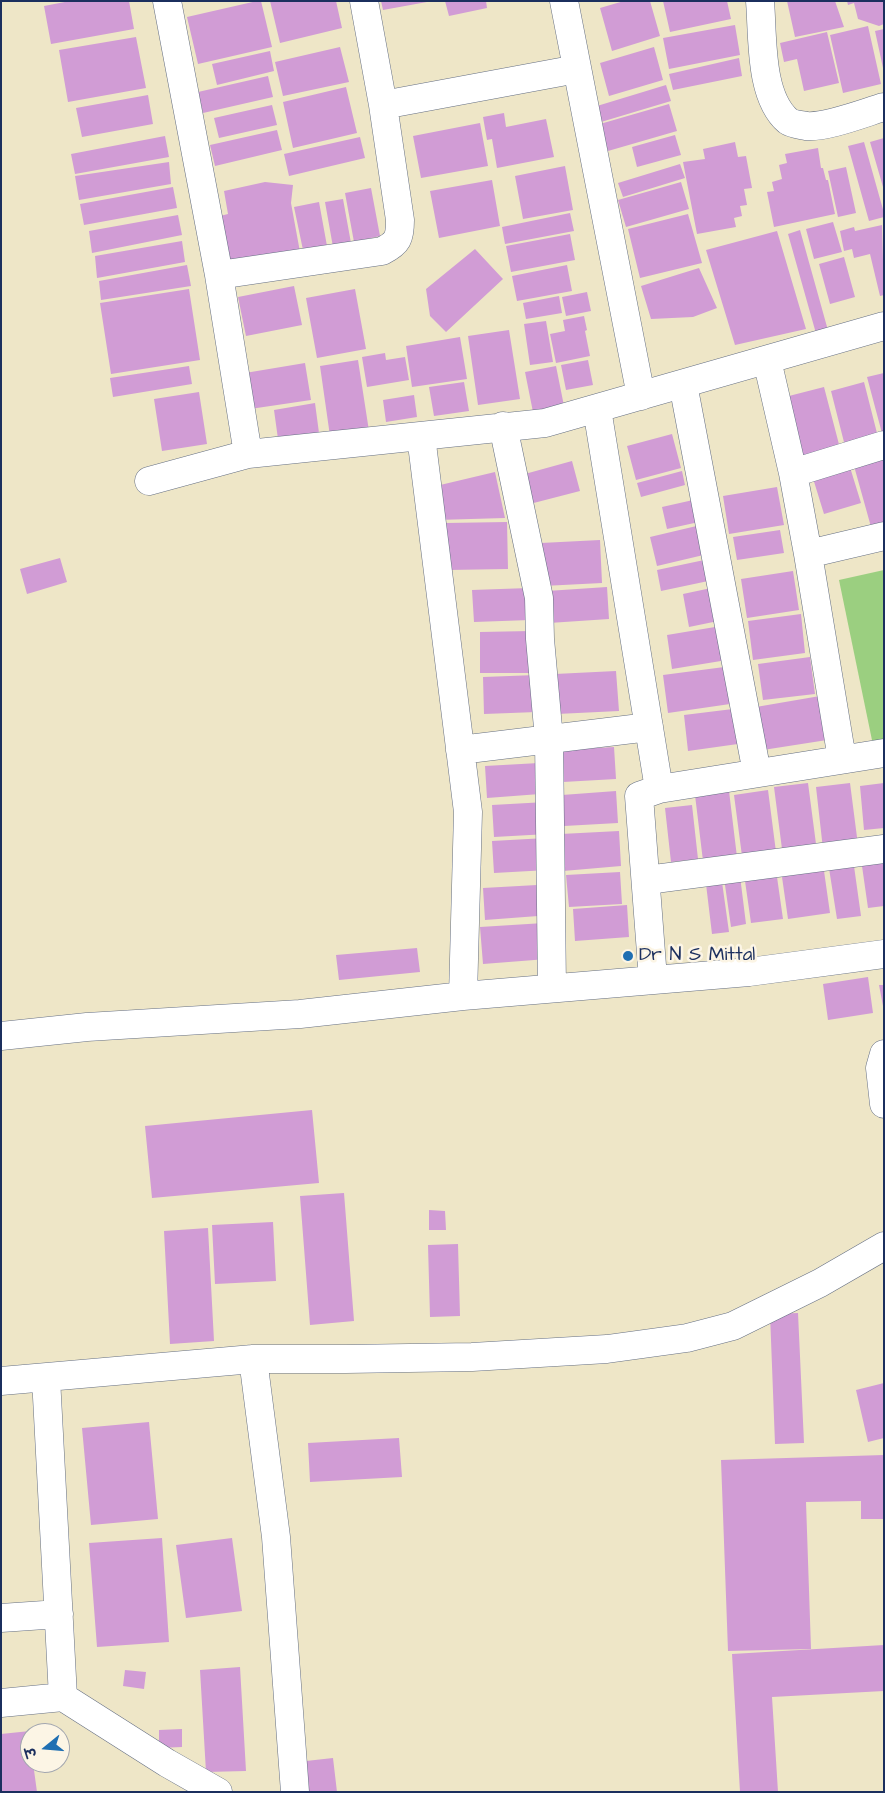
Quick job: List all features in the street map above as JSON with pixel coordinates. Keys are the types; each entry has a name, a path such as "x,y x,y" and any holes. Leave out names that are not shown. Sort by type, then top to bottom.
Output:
{"street":[{"path":"167,1 218,275 248,454"},
{"path":"218,275 382,252 393,246 400,234 400,220 383,105 364,1"},
{"path":"564,1 641,396"},
{"path":"760,1 766,78 776,106 790,122 808,126 829,123 884,107"},
{"path":"383,105 577,69"},
{"path":"149,481 248,454 545,423 884,326"},
{"path":"767,360 793,473 842,759"},
{"path":"683,384 758,773"},
{"path":"597,409 659,789"},
{"path":"503,426 539,598 540,639 549,739 552,988"},
{"path":"421,436 468,812 463,996"},
{"path":"793,473 884,445"},
{"path":"808,554 884,536"},
{"path":"460,750 649,727"},
{"path":"654,979 639,796 659,789 884,753"},
{"path":"647,880 884,849"},
{"path":"1,1036 87,1027 300,1014 463,996 749,972 884,954"},
{"path":"884,1054 880,1068 884,1104"},
{"path":"1,1381 254,1359 346,1360 472,1357 607,1350 687,1338 733,1326 820,1283 884,1246"},
{"path":"254,1359 276,1537 295,1792"},
{"path":"46,1378 63,1697"},
{"path":"1,1618 59,1614"},
{"path":"1,1703 63,1697 167,1763 218,1792"}],"green space":[{"path":"884,570 884,742 873,745 839,580"}],"building":[{"path":"70,1 129,1 134,29 51,44 44,6"},
{"path":"261,1 272,47 198,64 187,17"},
{"path":"270,1 336,1 342,28 280,43"},
{"path":"381,1 427,1 427,2 383,10"},
{"path":"445,1 486,1 487,8 449,16"},
{"path":"624,1 650,1 660,36 612,51 600,8"},
{"path":"663,1 727,1 731,19 670,32"},
{"path":"787,1 835,1 844,27 795,37"},
{"path":"847,1 884,1 884,24 879,26 858,19 854,3 848,5"},
{"path":"735,25 740,55 669,69 663,38"},
{"path":"868,26 881,84 843,93 830,35"},
{"path":"884,29 884,68 883,68 875,31"},
{"path":"827,32 839,83 804,91 797,59 784,62 780,43"},
{"path":"136,37 146,88 68,102 59,50"},
{"path":"340,47 349,82 283,96 275,62"},
{"path":"654,47 663,80 609,96 600,63"},
{"path":"270,51 274,71 217,85 212,64"},
{"path":"739,58 742,76 673,90 669,74"},
{"path":"268,76 273,97 203,113 198,92"},
{"path":"666,85 671,101 601,122 597,106"},
{"path":"346,87 357,133 293,148 283,102"},
{"path":"148,95 153,124 82,137 76,108"},
{"path":"669,104 677,131 608,151 600,124"},
{"path":"272,105 277,125 219,138 214,118"},
{"path":"504,113 506,127 546,119 554,157 497,168 492,139 487,140 483,117"},
{"path":"480,123 488,166 421,178 413,136"},
{"path":"277,130 282,150 215,166 210,145"},
{"path":"675,135 681,155 637,167 632,147"},
{"path":"165,136 169,157 75,174 71,154"},
{"path":"360,137 365,158 289,176 284,154"},
{"path":"884,138 884,187 883,187 870,142"},
{"path":"735,142 738,157 746,156 752,188 744,189 747,205 740,206 742,216 734,218 736,227 697,234 683,162 705,159 703,149"},
{"path":"864,142 884,213 884,217 869,221 848,146"},
{"path":"818,148 821,168 823,168 826,180 828,180 835,214 774,227 767,192 774,191 772,182 782,179 779,165 787,163 785,154"},
{"path":"169,162 171,184 79,200 75,176"},
{"path":"680,164 685,178 623,197 618,183"},
{"path":"565,166 573,210 523,219 515,176"},
{"path":"846,167 856,213 838,217 828,171"},
{"path":"492,180 500,226 439,238 430,191"},
{"path":"265,182 293,185 291,203 300,252 225,262 216,217 228,214 224,191"},
{"path":"681,182 689,209 626,227 618,200"},
{"path":"173,187 177,208 84,225 80,204"},
{"path":"371,188 380,236 354,242 345,193"},
{"path":"343,199 351,243 333,247 325,202"},
{"path":"319,202 327,246 303,250 294,207"},
{"path":"570,213 574,231 505,244 502,227"},
{"path":"688,214 702,263 640,278 628,229"},
{"path":"178,215 182,235 92,253 89,231"},
{"path":"833,222 842,252 814,259 806,229"},
{"path":"882,225 884,295 880,296 870,254 854,258 852,249 844,251 840,231 854,227 855,231"},
{"path":"800,230 829,334 817,337 788,234"},
{"path":"777,231 806,329 735,345 706,250"},
{"path":"570,234 575,260 511,272 506,246"},
{"path":"182,241 185,262 97,278 95,256"},
{"path":"475,249 503,279 446,332 430,316 426,289"},
{"path":"844,257 855,297 830,304 819,264"},
{"path":"187,265 191,286 101,300 99,281"},
{"path":"567,265 572,291 517,301 512,276"},
{"path":"699,268 717,308 693,317 651,319 641,286"},
{"path":"294,286 302,325 246,336 238,297"},
{"path":"189,289 200,360 111,374 100,303"},
{"path":"355,289 366,349 317,358 306,298"},
{"path":"587,292 591,311 566,316 562,297"},
{"path":"559,296 562,313 526,319 523,303"},
{"path":"584,316 590,356 556,363 550,334 565,331 563,320"},
{"path":"546,321 553,362 530,365 524,324"},
{"path":"509,330 520,399 478,405 468,336"},
{"path":"460,337 467,379 412,387 406,346"},
{"path":"385,353 386,360 405,357 409,380 367,387 362,357"},
{"path":"358,360 369,431 330,436 320,366"},
{"path":"588,360 593,385 566,390 561,365"},
{"path":"305,363 311,400 250,409 245,373"},
{"path":"189,366 192,384 113,397 110,378"},
{"path":"556,366 564,406 533,412 525,372"},
{"path":"884,373 884,437 883,437 867,377"},
{"path":"464,382 469,411 434,416 429,387"},
{"path":"864,382 879,441 846,450 831,391"},
{"path":"824,387 841,452 802,462 785,397"},
{"path":"199,392 207,444 162,451 154,399"},
{"path":"414,395 417,417 386,422 383,400"},
{"path":"315,403 319,433 278,439 274,410"},
{"path":"672,434 681,468 636,480 627,446"},
{"path":"884,457 884,530 873,534 854,466"},
{"path":"572,461 580,491 522,506 514,477"},
{"path":"849,464 861,503 824,514 812,475"},
{"path":"682,471 685,485 641,497 637,483"},
{"path":"495,472 505,518 437,520 436,486"},
{"path":"777,487 784,525 729,534 723,496"},
{"path":"702,498 708,520 667,529 662,507"},
{"path":"507,522 508,569 448,570 446,523"},
{"path":"705,524 712,553 657,566 650,537"},
{"path":"780,530 784,553 737,560 733,537"},
{"path":"600,540 602,583 543,586 541,543"},
{"path":"60,558 67,582 27,594 20,569"},
{"path":"709,559 713,580 661,591 657,570"},
{"path":"793,571 799,610 747,618 741,579"},
{"path":"607,587 609,619 549,623 547,591"},
{"path":"716,587 723,620 689,627 683,594"},
{"path":"529,588 530,620 474,622 472,590"},
{"path":"801,614 805,653 753,660 748,621"},
{"path":"721,626 727,660 672,669 667,635"},
{"path":"531,631 532,673 480,673 480,632"},
{"path":"810,657 815,694 763,700 758,664"},
{"path":"732,666 737,703 668,713 663,675"},
{"path":"616,671 619,711 557,714 555,674"},
{"path":"536,675 537,712 484,714 483,677"},
{"path":"820,696 827,740 763,750 756,707"},
{"path":"741,708 745,743 688,751 684,715"},
{"path":"614,747 616,779 563,782 561,750"},
{"path":"539,763 540,794 487,798 485,766"},
{"path":"808,783 816,844 782,849 774,787"},
{"path":"850,783 858,845 823,849 816,787"},
{"path":"884,783 884,828 864,830 860,786"},
{"path":"768,790 776,852 742,856 734,795"},
{"path":"616,791 618,823 564,826 562,795"},
{"path":"729,791 737,857 703,861 695,795"},
{"path":"546,802 548,834 494,837 492,805"},
{"path":"692,805 698,859 671,862 665,808"},
{"path":"619,831 621,866 563,871 561,834"},
{"path":"546,838 548,870 494,873 492,841"},
{"path":"884,856 884,906 868,908 861,859"},
{"path":"853,859 861,916 837,919 828,862"},
{"path":"823,864 830,913 788,919 781,870"},
{"path":"776,870 783,919 751,923 744,874"},
{"path":"620,872 622,904 569,907 566,875"},
{"path":"740,876 746,924 731,927 724,878"},
{"path":"722,882 729,932 712,934 706,884"},
{"path":"537,885 538,916 485,920 483,888"},
{"path":"627,905 629,937 575,941 573,909"},
{"path":"544,923 547,959 483,964 480,927"},
{"path":"417,948 420,972 339,980 336,955"},
{"path":"868,977 873,1013 828,1020 823,984"},
{"path":"879,985 884,985 884,1006 883,1006"},
{"path":"312,1110 319,1183 152,1198 145,1126"},
{"path":"344,1193 354,1321 310,1325 300,1196"},
{"path":"429,1210 445,1211 446,1230 429,1230"},
{"path":"273,1222 276,1281 215,1284 212,1225"},
{"path":"208,1228 214,1341 170,1344 164,1231"},
{"path":"458,1244 460,1316 430,1317 428,1245"},
{"path":"798,1313 804,1443 775,1444 770,1314"},
{"path":"884,1383 884,1438 868,1442 856,1390"},
{"path":"149,1422 158,1519 91,1525 82,1428"},
{"path":"399,1438 402,1477 310,1482 308,1443"},
{"path":"884,1455 884,1519 861,1519 861,1501 806,1502 811,1649 728,1651 721,1460"},
{"path":"162,1538 169,1642 97,1647 89,1543"},
{"path":"232,1538 242,1611 186,1618 176,1545"},
{"path":"884,1645 884,1691 772,1697 778,1792 740,1792 732,1654"},
{"path":"240,1667 246,1771 206,1772 200,1670"},
{"path":"125,1670 146,1672 144,1689 123,1686"},
{"path":"182,1729 182,1747 159,1748 159,1730"},
{"path":"20,1732 20,1773 34,1773 37,1792 1,1792 1,1734"},
{"path":"333,1758 337,1792 309,1792 306,1761"}],"place":[{"name":"Dr N S Mittal","path":"628,956"}]}
